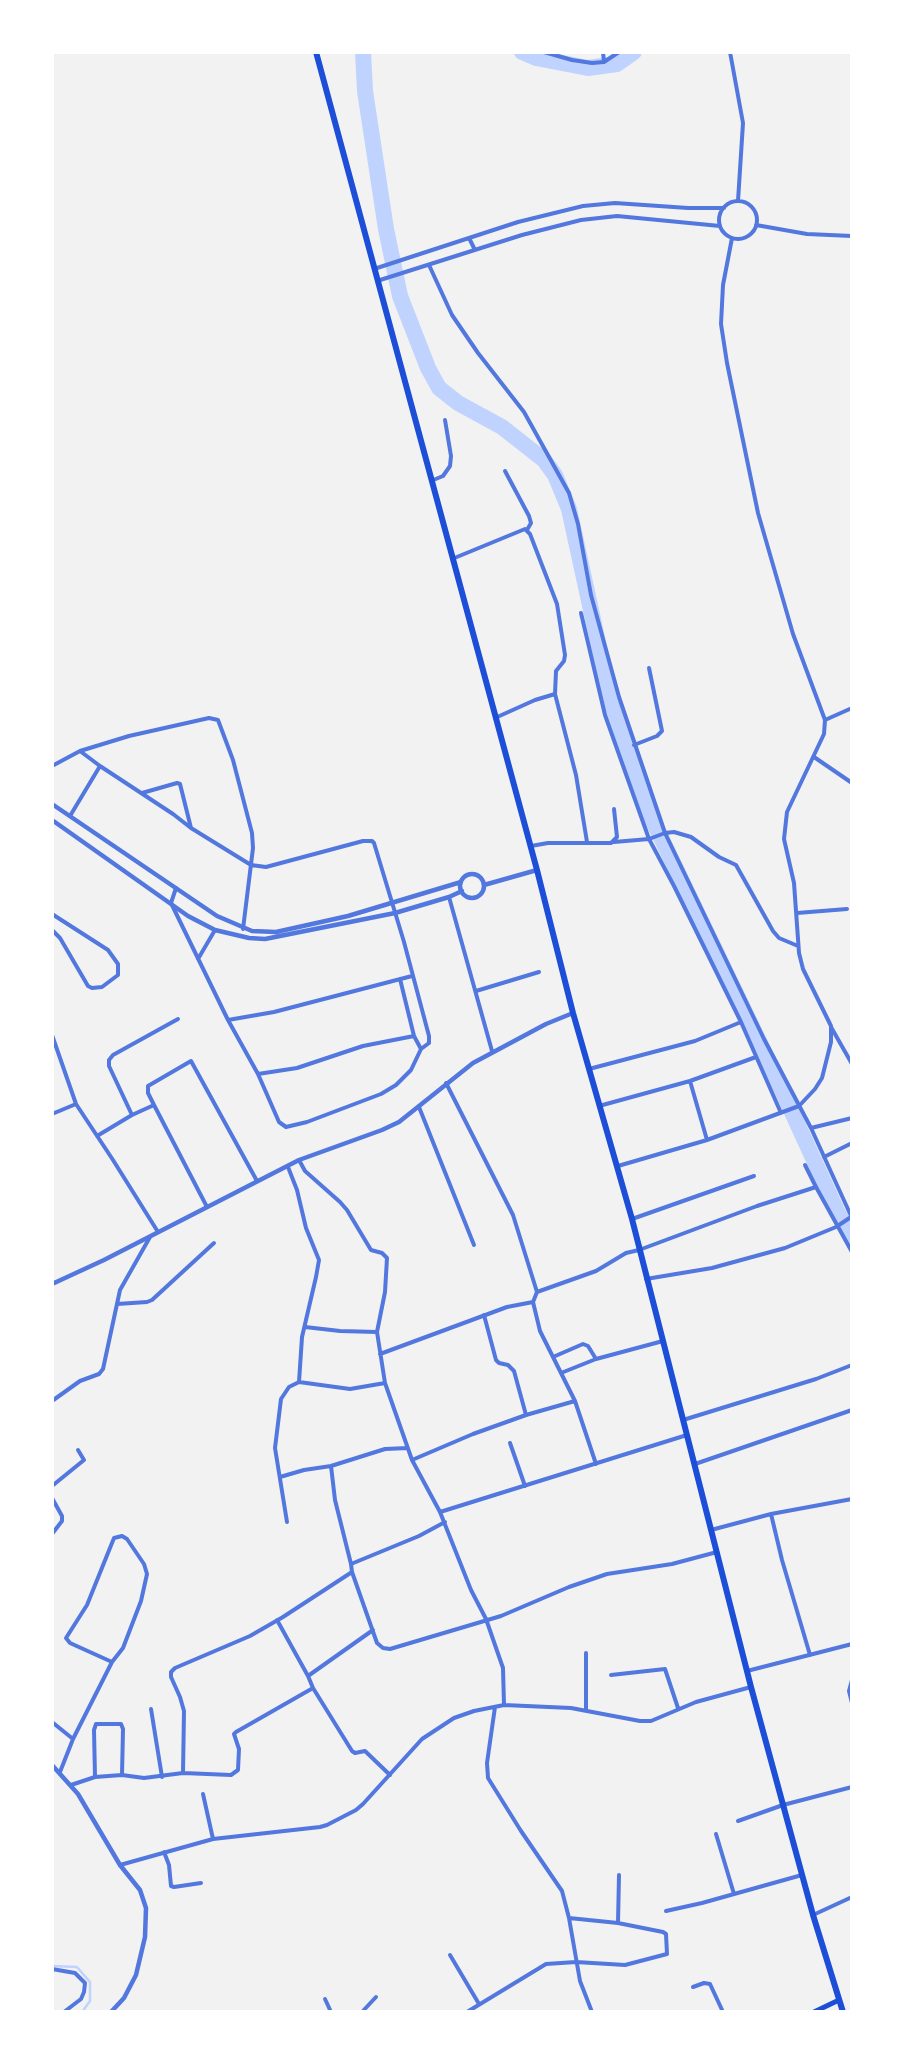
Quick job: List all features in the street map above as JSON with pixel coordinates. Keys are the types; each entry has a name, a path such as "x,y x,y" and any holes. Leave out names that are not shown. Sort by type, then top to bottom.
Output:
{"highway":[{"path":"316,52 537,870 573,1012 618,1166 751,1687 813,1914 843,2012"}],"main road":[{"path":"814,2012 839,2000"}],"street":[{"path":"544,52 572,60 592,63 604,62 619,52"},
{"path":"603,52 604,62"},
{"path":"730,52 743,123 738,202"},
{"path":"738,202 749,205 753,209 757,220 749,235 744,238 732,238 723,231 720,226 720,216 724,208 728,204 738,202"},
{"path":"374,269 408,260 518,222 583,206 615,203 688,208 724,208"},
{"path":"377,281 539,230 600,217 617,216 720,226"},
{"path":"756,225 807,234 852,236"},
{"path":"469,238 475,250"},
{"path":"732,238 723,285 720,324 726,363 758,513 793,634 825,720 824,734 787,812 784,839 794,883 798,946 803,969 852,1064"},
{"path":"429,265 452,315 478,353 524,412 569,493 578,524 591,595 619,697 664,833 797,1107 811,1128 851,1217 836,1226 785,1248 712,1268 646,1279"},
{"path":"431,480 443,476 450,466 446,420"},
{"path":"505,471 529,516 531,523 528,530 557,604 564,661 556,671 555,694 576,775 587,842"},
{"path":"452,559 522,529 528,530"},
{"path":"581,613 606,716 650,839 741,1022 783,1112"},
{"path":"634,745 657,736 662,731 650,668"},
{"path":"495,718 535,700 555,694"},
{"path":"825,720 852,708"},
{"path":"52,766 80,751 129,736 209,718 218,720 233,760 247,810 254,848 243,929"},
{"path":"80,751 191,828 251,864 266,867 363,841 372,841 377,847 430,1040 422,1049 411,1070 396,1085 381,1094 307,1122 286,1127 279,1122 258,1074 228,1020 171,903 176,888"},
{"path":"814,757 852,783"},
{"path":"70,816 100,766"},
{"path":"142,793 176,783 180,784 191,828"},
{"path":"52,804 216,916 243,929 264,933 276,932 348,916 461,882 466,876 473,874 480,877 484,885 482,892 475,897 467,896 462,891 461,882"},
{"path":"614,809 617,837 614,842"},
{"path":"52,820 188,916 215,930 249,938 265,939 395,913 449,897 462,891"},
{"path":"530,846 548,843 587,842 607,844 650,839 664,833 674,832 691,837 736,866 779,938 798,946"},
{"path":"484,885 537,870"},
{"path":"449,897 492,1051"},
{"path":"797,913 847,909"},
{"path":"52,914 108,950 118,964 118,975 102,987 92,988 88,986 60,938 52,930"},
{"path":"198,959 215,930"},
{"path":"476,991 539,972"},
{"path":"228,1020 274,1012 412,976"},
{"path":"400,979 414,1036 422,1049"},
{"path":"52,1284 150,1237 299,1160 399,1122 446,1083 492,1051 573,1012"},
{"path":"132,1115 109,1066 109,1060 113,1055 178,1019"},
{"path":"589,1069 695,1041 741,1022"},
{"path":"618,1166 707,1140 797,1107 816,1089 822,1078 831,1042 831,1026"},
{"path":"52,1035 76,1104 158,1232"},
{"path":"258,1074 297,1068 363,1046 414,1036"},
{"path":"599,1106 690,1081 756,1057"},
{"path":"207,1207 148,1093 148,1086 191,1061 257,1181"},
{"path":"690,1081 707,1140"},
{"path":"446,1083 513,1215 537,1292 533,1302 540,1331 575,1401 596,1464"},
{"path":"52,1114 76,1104"},
{"path":"98,1136 132,1115 154,1105"},
{"path":"419,1107 474,1245"},
{"path":"811,1128 852,1118"},
{"path":"824,1157 852,1143"},
{"path":"299,1160 305,1171 340,1202 371,1250 382,1253 387,1258 385,1292 377,1332 385,1383 412,1460 440,1512 471,1590 486,1619 503,1668 504,1705"},
{"path":"805,1165 836,1226 852,1252"},
{"path":"288,1166 297,1190 306,1228 319,1260 302,1337 299,1382"},
{"path":"632,1219 705,1196 754,1176"},
{"path":"537,1292 596,1271 623,1254 816,1187"},
{"path":"52,1401 80,1381 99,1374 103,1369 120,1290 150,1237"},
{"path":"117,1304 152,1300 214,1243"},
{"path":"380,1354 507,1307 533,1302"},
{"path":"484,1315 496,1360 498,1364 508,1365 514,1371 526,1415"},
{"path":"305,1327 340,1332 377,1332"},
{"path":"561,1373 596,1359 662,1342"},
{"path":"553,1357 583,1344 588,1346 596,1359"},
{"path":"682,1420 816,1379 852,1365"},
{"path":"287,1522 275,1448 281,1400 289,1388 299,1382 350,1389 385,1383"},
{"path":"412,1460 472,1434 526,1415 575,1401"},
{"path":"695,1464 852,1410"},
{"path":"440,1512 687,1435"},
{"path":"510,1443 525,1486"},
{"path":"280,1477 304,1470 331,1466 385,1449 408,1448"},
{"path":"52,1486 84,1460 78,1450"},
{"path":"331,1466 335,1500 352,1572 377,1643 383,1648 390,1649 501,1616 569,1587 607,1574 672,1564 717,1552"},
{"path":"52,1498 62,1516 62,1521 52,1534"},
{"path":"711,1530 772,1514 852,1499"},
{"path":"772,1514 782,1560 810,1655"},
{"path":"350,1564 419,1536 444,1522"},
{"path":"60,1772 73,1738 112,1662 124,1648 141,1601 147,1574 144,1564 127,1539 122,1536 114,1538 87,1605 66,1638 70,1643 112,1662"},
{"path":"183,1773 184,1711 171,1677 171,1672 175,1668 250,1636 352,1572"},
{"path":"277,1620 308,1676 312,1688 352,1750 355,1753 365,1751 390,1775"},
{"path":"308,1676 372,1630"},
{"path":"747,1671 852,1644"},
{"path":"586,1653 586,1711"},
{"path":"611,1675 665,1669 678,1708"},
{"path":"852,1680 849,1691 852,1703"},
{"path":"120,1865 213,1839 327,1825 356,1810 422,1738 435,1728 454,1718 474,1711 504,1705 571,1708 640,1721 652,1721 678,1708 751,1687"},
{"path":"72,1785 95,1776 122,1775 144,1778 183,1773 231,1775 238,1770 239,1749 236,1732 312,1688"},
{"path":"495,1707 487,1763 488,1778 521,1832 562,1890 582,1989 592,2012"},
{"path":"151,1709 162,1777"},
{"path":"52,1722 73,1738"},
{"path":"95,1776 94,1726 96,1724 119,1722 123,1729 122,1775"},
{"path":"52,1765 72,1785 120,1865 140,1890 146,1908 146,1937 136,1975 124,1998 111,2012"},
{"path":"738,1821 783,1805 852,1787"},
{"path":"203,1794 213,1839"},
{"path":"716,1834 734,1894"},
{"path":"164,1852 169,1865 171,1886 174,1888 201,1883"},
{"path":"618,1923 619,1875"},
{"path":"666,1911 802,1875"},
{"path":"813,1914 852,1897"},
{"path":"467,2012 546,1964 576,1962 624,1965 667,1954 666,1933 618,1923 569,1918"},
{"path":"450,1955 479,2004"},
{"path":"52,1969 75,1973 85,1983 84,1992 80,1999 64,2012"},
{"path":"693,1987 704,1983 710,1984 723,2012"},
{"path":"362,2012 376,1997"},
{"path":"325,1999 331,2012"}],"waterway":[{"path":"363,52 365,91 386,229 400,296 428,368 439,388 458,403 502,427 544,460 555,475 569,509 611,702 652,819 770,1064 838,1213 852,1238"},
{"path":"522,52 536,58 588,68 617,64 634,52"},
{"path":"52,1966 77,1967 90,1982 90,2001 82,2012"}]}
